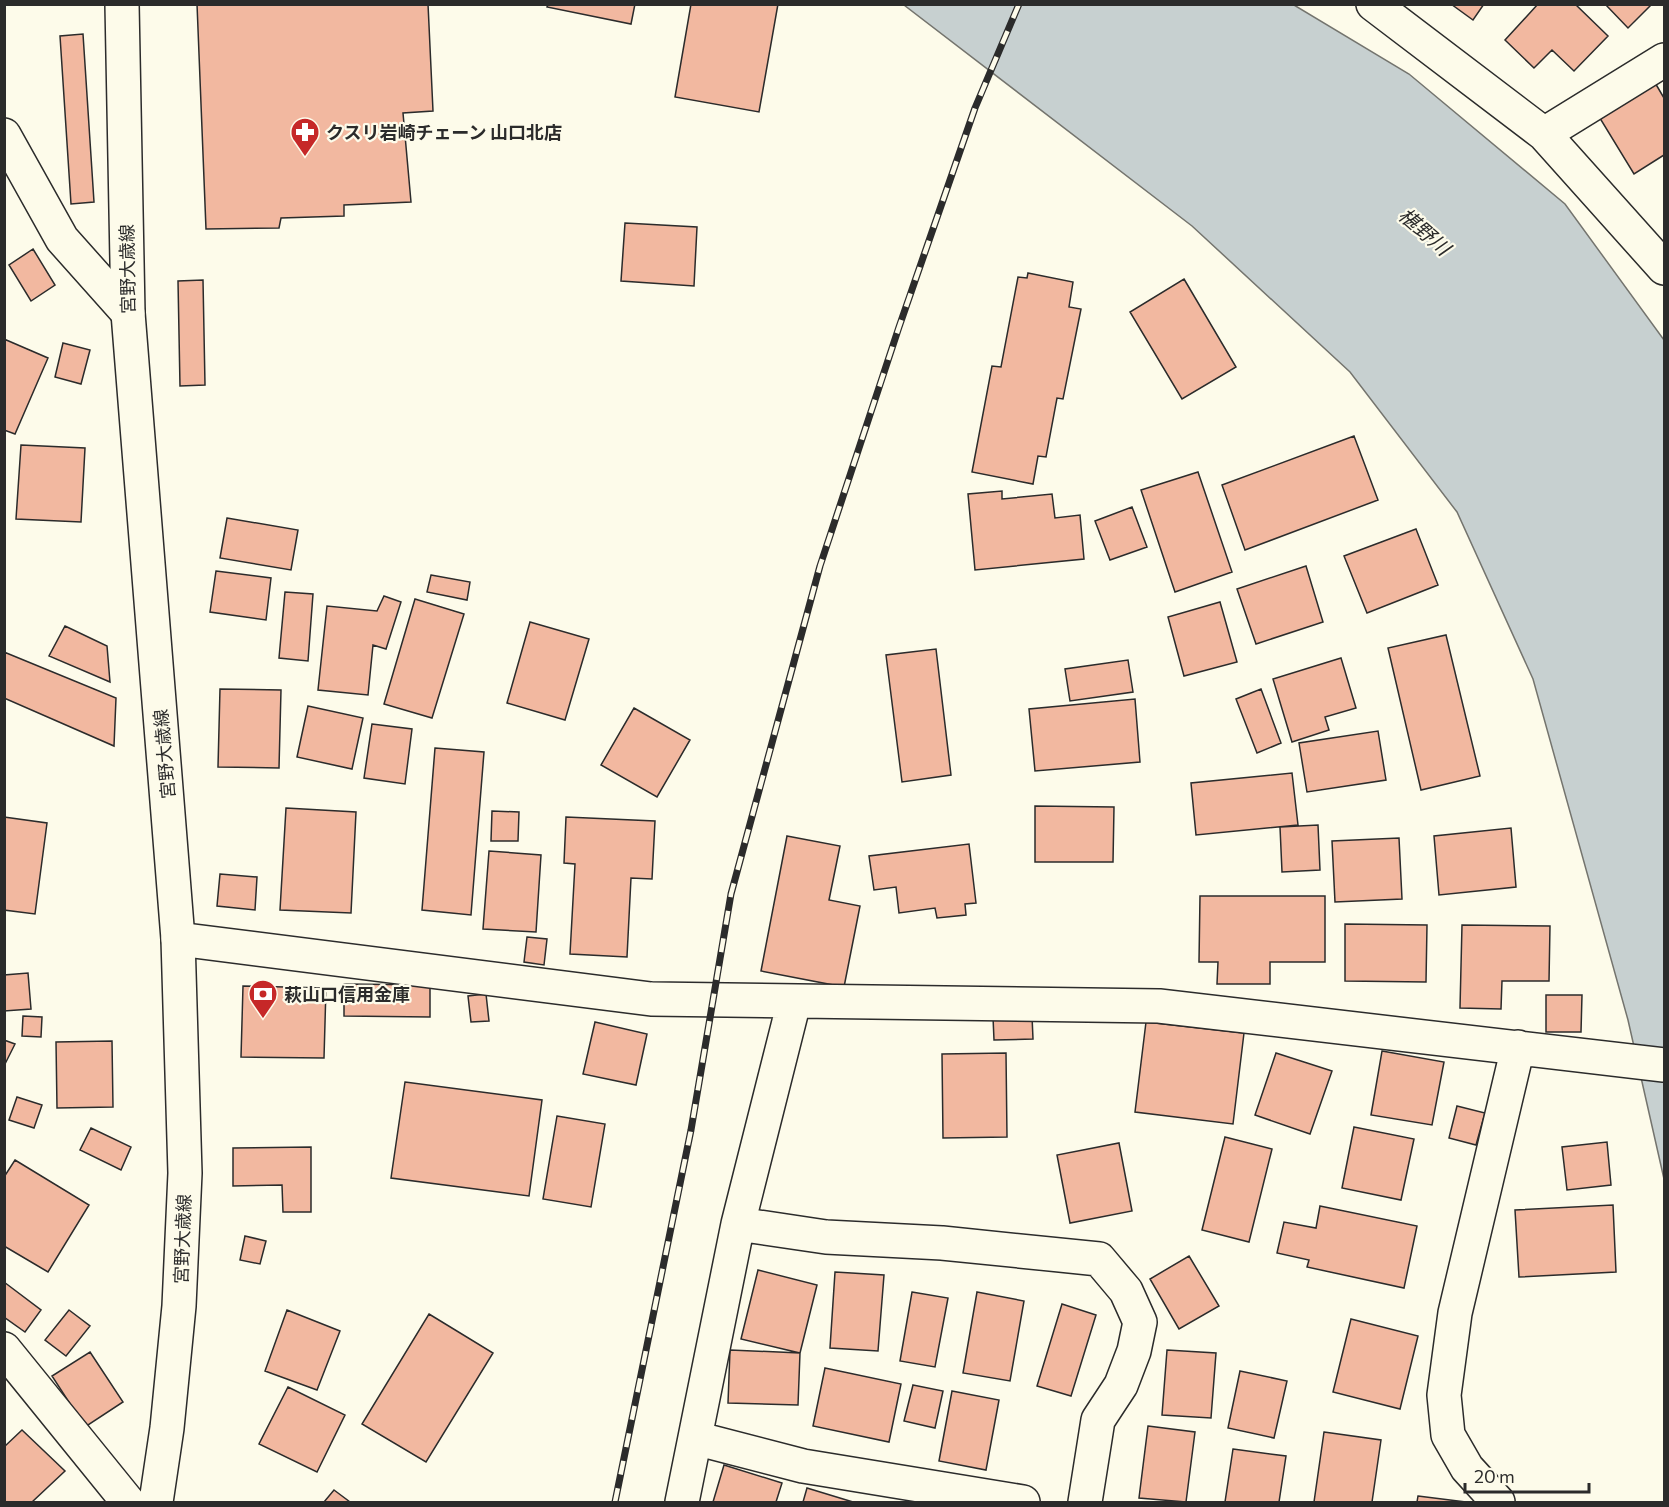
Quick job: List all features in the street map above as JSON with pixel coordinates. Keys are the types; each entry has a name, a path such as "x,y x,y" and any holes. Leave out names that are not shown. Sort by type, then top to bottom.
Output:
{"street":[{"name":"宮野大歳線","path":"122,4 128,313 178,939 185,1173 179,1306 167,1428 156,1503"},
{"path":"1373,4 1544,134 1665,268"},
{"path":"1544,134 1665,60"},
{"path":"4,135 62,239 128,313"},
{"path":"178,939 651,999 1159,1006 1665,1065"},
{"path":"682,1503 738,1224 794,1002"},
{"path":"1498,1503 1467,1468 1448,1435 1444,1395 1455,1313 1518,1047"},
{"path":"738,1224 826,1237 942,1243 1099,1259 1126,1292 1140,1322 1134,1351 1122,1385 1098,1420 1085,1503"},
{"path":"4,1349 128,1503"},
{"path":"695,1438 803,1466 887,1492 935,1487 1023,1503"}],"water":[{"name":"椹野川","path":"904,5 1294,5 1409,74 1565,204 1664,340 1664,1179 1628,1020 1533,679 1457,512 1350,372 1192,226"}],"building":[{"name":"クスリ岩崎チェーン 山口北店","path":"197,4 428,4 433,111 403,113 411,202 344,205 344,216 281,218 279,228 206,229"},
{"path":"548,4 635,4 631,24 547,7"},
{"path":"691,4 778,4 759,112 675,97"},
{"path":"1451,4 1484,4 1473,20"},
{"path":"1538,4 1575,4 1608,36 1574,71 1552,50 1534,68 1505,40"},
{"path":"1605,4 1652,4 1628,28"},
{"path":"83,34 94,202 71,204 60,36"},
{"path":"1654,81 1664,98 1664,155 1634,174 1598,115"},
{"path":"625,223 697,227 694,286 621,281"},
{"path":"33,249 55,285 31,301 9,265"},
{"path":"1028,273 1073,282 1069,307 1081,309 1063,399 1057,398 1046,457 1038,456 1033,484 972,472 992,366 1001,367 1018,277 1027,278"},
{"path":"1184,279 1236,367 1182,399 1130,312"},
{"path":"203,280 205,385 180,386 178,281"},
{"path":"4,339 48,358 15,434 4,430"},
{"path":"63,343 90,350 81,384 55,377"},
{"path":"1354,436 1378,500 1245,550 1222,485"},
{"path":"21,445 85,448 81,522 16,519"},
{"path":"1198,472 1232,572 1175,592 1141,490"},
{"path":"1002,491 1002,499 1052,494 1055,518 1080,515 1084,559 975,570 968,494"},
{"path":"1132,507 1147,547 1110,560 1095,521"},
{"path":"227,518 298,530 291,570 220,558"},
{"path":"1416,529 1438,585 1367,613 1344,556"},
{"path":"1306,566 1323,622 1256,644 1237,589"},
{"path":"216,571 271,578 266,620 210,612"},
{"path":"431,575 470,582 467,600 427,592"},
{"path":"285,592 313,594 308,661 279,658"},
{"path":"384,596 401,602 386,649 373,645 368,695 318,690 327,606 377,611"},
{"path":"415,599 464,614 432,718 384,704"},
{"path":"1220,602 1237,662 1184,676 1168,617"},
{"path":"530,622 589,639 565,720 507,703"},
{"path":"65,626 107,646 110,682 49,656"},
{"path":"1446,635 1480,776 1421,790 1388,648"},
{"path":"936,649 951,775 902,782 886,655"},
{"path":"4,652 116,698 114,746 4,698"},
{"path":"1341,658 1356,708 1325,717 1329,730 1292,742 1273,679"},
{"path":"1128,660 1133,692 1070,701 1065,669"},
{"path":"220,689 281,690 279,768 218,767"},
{"path":"1261,689 1281,743 1257,753 1236,699"},
{"path":"1135,699 1140,762 1035,771 1029,709"},
{"path":"308,706 363,718 352,769 297,757"},
{"path":"634,708 690,740 657,797 601,765"},
{"path":"372,724 412,729 405,784 364,778"},
{"path":"1378,731 1386,780 1307,792 1299,743"},
{"path":"435,748 484,752 471,915 422,910"},
{"path":"1292,773 1298,825 1196,835 1191,783"},
{"path":"1035,806 1114,807 1113,862 1035,862"},
{"path":"286,808 356,812 351,913 280,910"},
{"path":"492,811 519,812 518,841 491,841"},
{"path":"4,817 47,823 35,914 4,910"},
{"path":"566,817 655,821 652,879 631,878 627,957 570,954 575,864 564,863"},
{"path":"1318,825 1320,870 1282,872 1280,827"},
{"path":"1511,828 1516,887 1439,895 1434,836"},
{"path":"787,836 840,846 829,900 860,906 844,987 761,971"},
{"path":"1399,838 1402,899 1335,902 1332,841"},
{"path":"969,844 976,903 965,904 966,915 937,918 935,908 899,913 896,887 874,890 869,856"},
{"path":"489,851 541,855 536,932 483,929"},
{"path":"220,874 257,877 255,910 217,906"},
{"path":"1200,896 1325,896 1325,962 1270,962 1270,984 1217,984 1218,962 1199,962"},
{"path":"1345,924 1427,925 1426,982 1345,981"},
{"path":"1462,925 1550,926 1549,981 1502,981 1501,1009 1460,1008"},
{"path":"527,937 547,939 544,965 524,962"},
{"path":"28,973 31,1009 4,1011 4,975"},
{"path":"344,984 430,985 430,1017 344,1016"},
{"path":"243,986 326,988 324,1058 241,1057"},
{"path":"486,994 489,1021 471,1022 468,996"},
{"path":"1546,995 1582,995 1581,1032 1546,1032"},
{"path":"23,1016 42,1017 41,1037 22,1036"},
{"path":"1032,1016 1033,1039 994,1040 993,1017"},
{"path":"595,1022 647,1034 636,1085 583,1074"},
{"path":"1146,1022 1244,1033 1233,1124 1135,1112"},
{"path":"4,1040 15,1044 4,1066"},
{"path":"112,1041 113,1107 57,1108 56,1042"},
{"path":"1382,1051 1444,1062 1432,1125 1371,1115"},
{"path":"1006,1053 1007,1137 943,1138 942,1054"},
{"path":"1276,1053 1332,1071 1310,1134 1255,1115"},
{"path":"405,1082 542,1100 529,1196 391,1178"},
{"path":"17,1097 42,1105 34,1128 9,1120"},
{"path":"1457,1106 1485,1113 1476,1145 1449,1138"},
{"path":"557,1116 605,1124 591,1207 543,1199"},
{"path":"1354,1127 1414,1139 1401,1200 1342,1188"},
{"path":"91,1128 131,1147 121,1170 80,1150"},
{"path":"1225,1137 1272,1149 1249,1242 1202,1230"},
{"path":"1607,1142 1611,1185 1567,1190 1562,1147"},
{"path":"1119,1143 1132,1211 1070,1223 1057,1155"},
{"path":"311,1147 311,1212 283,1212 282,1185 233,1186 233,1148"},
{"path":"15,1160 89,1205 48,1272 4,1246 4,1177"},
{"path":"1613,1205 1616,1272 1519,1277 1515,1210"},
{"path":"1320,1206 1417,1226 1404,1288 1307,1267 1309,1260 1277,1253 1284,1222 1316,1228"},
{"path":"245,1236 266,1241 260,1264 240,1260"},
{"path":"1189,1256 1219,1306 1179,1329 1150,1279"},
{"path":"758,1270 817,1285 800,1353 741,1339"},
{"path":"835,1272 884,1275 878,1351 830,1348"},
{"path":"4,1282 41,1310 25,1332 4,1317"},
{"path":"912,1292 948,1298 935,1367 900,1361"},
{"path":"977,1292 1024,1301 1010,1381 963,1373"},
{"path":"1062,1304 1096,1315 1071,1396 1037,1386"},
{"path":"69,1310 90,1326 66,1356 45,1340"},
{"path":"287,1310 340,1331 317,1390 265,1371"},
{"path":"429,1314 493,1353 426,1462 362,1424"},
{"path":"1351,1319 1418,1336 1400,1409 1333,1392"},
{"path":"730,1350 800,1353 798,1405 728,1403"},
{"path":"1167,1350 1216,1353 1211,1418 1162,1415"},
{"path":"90,1352 123,1402 85,1427 52,1376"},
{"path":"825,1368 901,1384 889,1442 813,1426"},
{"path":"1240,1371 1287,1381 1274,1438 1228,1428"},
{"path":"913,1385 943,1391 935,1428 904,1421"},
{"path":"288,1387 345,1415 317,1472 259,1444"},
{"path":"952,1391 999,1400 986,1470 939,1461"},
{"path":"1148,1426 1195,1432 1186,1502 1139,1498"},
{"path":"22,1430 65,1471 32,1502 4,1502 4,1447"},
{"path":"1324,1432 1381,1440 1372,1502 1314,1502"},
{"path":"1233,1449 1286,1456 1279,1502 1225,1502"},
{"path":"724,1465 782,1483 776,1502 713,1502"},
{"path":"807,1488 853,1502 803,1502"},
{"path":"334,1490 350,1502 324,1502"},
{"path":"1418,1496 1466,1502 1417,1502"}],"railway":[{"path":"615,1502 691,1130 731,894 820,566 975,108 1019,4"}],"place":[{"name":"クスリ岩崎チェーン 山口北店","path":"305,158"},
{"name":"萩山口信用金庫","path":"263,1020"}]}
